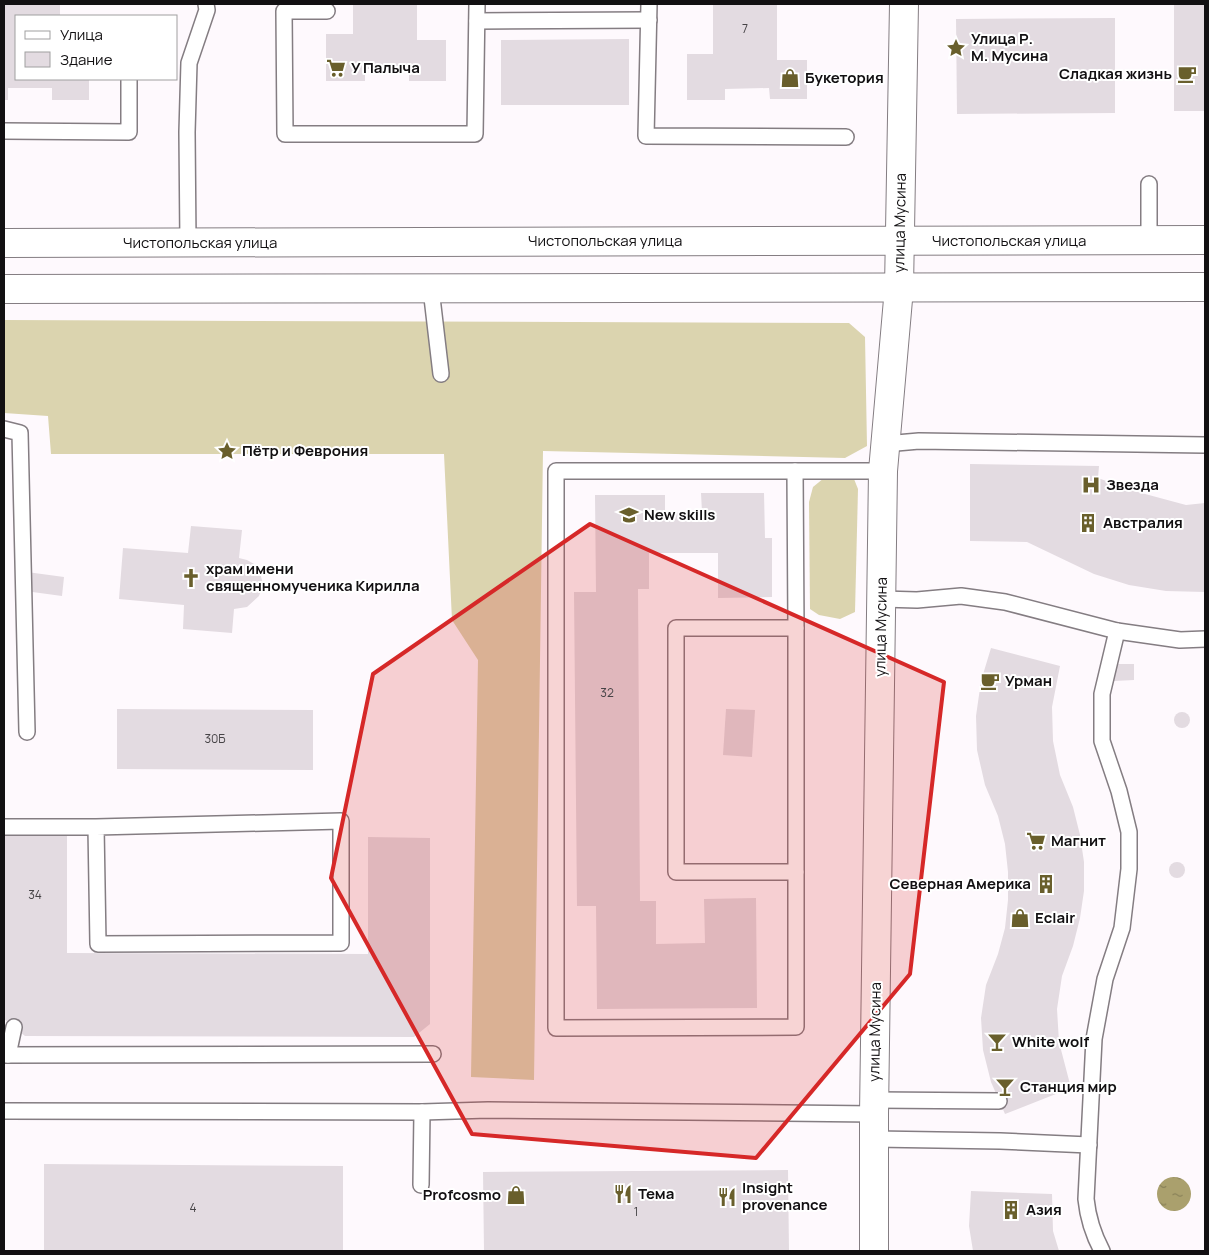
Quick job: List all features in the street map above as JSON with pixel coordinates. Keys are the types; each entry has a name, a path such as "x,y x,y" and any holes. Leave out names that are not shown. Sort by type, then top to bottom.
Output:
{"main road":[{"name":"улица Мусина","path":"874,1251 874,1118 883,471 899,288 904,4"},
{"name":"Чистопольская улица","path":"4,243 1205,240"},
{"path":"4,289 1205,287"}],"lane":[{"path":"188,243 187,132 189,63 206,10 206,4"},
{"path":"327,11 284,11 284,134 475,134 477,4"},
{"path":"649,4 646,136 846,137"},
{"path":"477,21 649,20"},
{"path":"4,131 129,132 129,80"},
{"path":"1148,240 1149,184"},
{"path":"431,288 441,374"},
{"path":"4,430 20,432 27,732"},
{"path":"885,444 919,441 1205,445"},
{"path":"795,472 796,1027 556,1028 556,472 883,471"},
{"path":"882,599 917,600 961,596 1005,602 1117,631 1180,640 1205,639"},
{"path":"796,628 676,628 676,872 796,872"},
{"path":"1102,1251 1093,1235 1088,1218 1086,1200 1094,1039 1105,980 1122,928 1129,869 1129,832 1119,792 1102,740 1102,694 1117,631"},
{"path":"4,827 96,827 341,821 341,943 98,944 96,827"},
{"path":"14,1027 6,1055 433,1054"},
{"path":"4,1111 422,1112 488,1110 874,1118 999,1101"},
{"path":"421,1185 422,1112"},
{"path":"874,1118 1000,1141 1089,1145"}],"highlighted area":[{"path":"590,524 944,682 910,974 756,1158 472,1134 331,878 373,674"}],"shaded area":[{"path":"4,320 849,323 865,337 867,446 845,458 543,451 534,1080 471,1077 478,660 452,620 444,454 51,454 48,416 4,413"},
{"path":"824,478 854,479 858,489 855,612 840,619 819,615 810,609 809,502 813,487"}],"water":[{"path":"1174,1177 1186,1182 1191,1194 1186,1206 1174,1211 1162,1206 1157,1194 1162,1182"}],"building":[{"path":"4,4 60,4 60,15 15,15 15,80 89,80 89,100 52,100 52,88 8,88 8,100 4,100"},
{"path":"353,4 417,4 417,40 446,40 446,81 409,81 409,69 365,69 365,81 326,81 326,34 353,34"},
{"path":"713,4 777,4 777,60 807,60 807,99 770,99 769,88 725,89 725,100 687,100 687,54 713,54"},
{"path":"1174,4 1205,4 1205,111 1174,111"},
{"path":"1115,18 1115,113 957,114 956,19"},
{"path":"629,39 629,105 501,105 501,40"},
{"name":"Австралия","path":"970,464 1099,466 1098,478 1134,491 1186,505 1205,503 1205,592 1166,591 1129,585 1094,574 1027,542 970,541"},
{"path":"701,493 764,493 765,538 772,538 772,597 718,598 718,553 649,553 649,589 638,589 640,901 656,901 656,944 705,943 704,899 756,898 757,1008 597,1009 596,906 577,906 574,592 596,592 595,495 665,495 665,513 702,512"},
{"name":"храм имени священномученика Кирилла","path":"191,526 242,530 239,558 254,564 260,573 263,584 259,596 247,607 234,609 232,633 183,629 184,605 119,599 123,548 188,553"},
{"path":"27,572 64,577 62,596 25,591"},
{"name":"Северная Америка","path":"991,648 1060,666 1052,707 1053,741 1060,775 1073,807 1084,862 1084,891 1080,918 1073,946 1062,976 1057,1009 1059,1042 1071,1088 1005,1114 991,1082 983,1050 981,1018 986,985 998,954 1005,928 1008,900 1005,844 998,816 985,785 977,750 976,716 981,681"},
{"path":"1114,664 1134,664 1134,680 1114,681"},
{"path":"117,709 313,710 313,770 117,769"},
{"path":"726,709 755,710 752,757 723,755"},
{"path":"1182,712 1188,714 1190,720 1188,726 1182,728 1176,726 1174,720 1176,714"},
{"path":"4,835 67,835 67,953 368,954 368,837 430,838 430,1024 414,1037 25,1036 4,1019"},
{"path":"1177,862 1183,864 1185,870 1183,876 1177,878 1171,876 1169,870 1171,864"},
{"path":"44,1164 343,1166 343,1251 44,1251"},
{"path":"788,1170 789,1251 484,1251 483,1172"},
{"name":"Азия","path":"971,1191 1052,1194 1053,1231 1059,1251 973,1251 969,1226"}],"place":[{"name":"Улица Р. М. Мусина","path":"956,48"},
{"name":"У Палыча","path":"336,68"},
{"name":"Сладкая жизнь","path":"1187,74"},
{"name":"Букетория","path":"790,78"},
{"name":"Пётр и Феврония","path":"227,451"},
{"name":"Звезда","path":"1091,485"},
{"name":"New skills","path":"629,515"},
{"name":"Австралия","path":"1088,523"},
{"name":"храм имени священномученика Кирилла","path":"191,578"},
{"name":"Урман","path":"990,681"},
{"name":"Магнит","path":"1036,841"},
{"name":"Северная Америка","path":"1046,884"},
{"name":"Eclair","path":"1020,918"},
{"name":"White wolf","path":"997,1042"},
{"name":"Станция мир","path":"1005,1087"},
{"name":"Тема","path":"623,1194"},
{"name":"Profcosmo","path":"516,1195"},
{"name":"Insight provenance","path":"727,1197"},
{"name":"Азия","path":"1011,1210"}]}
